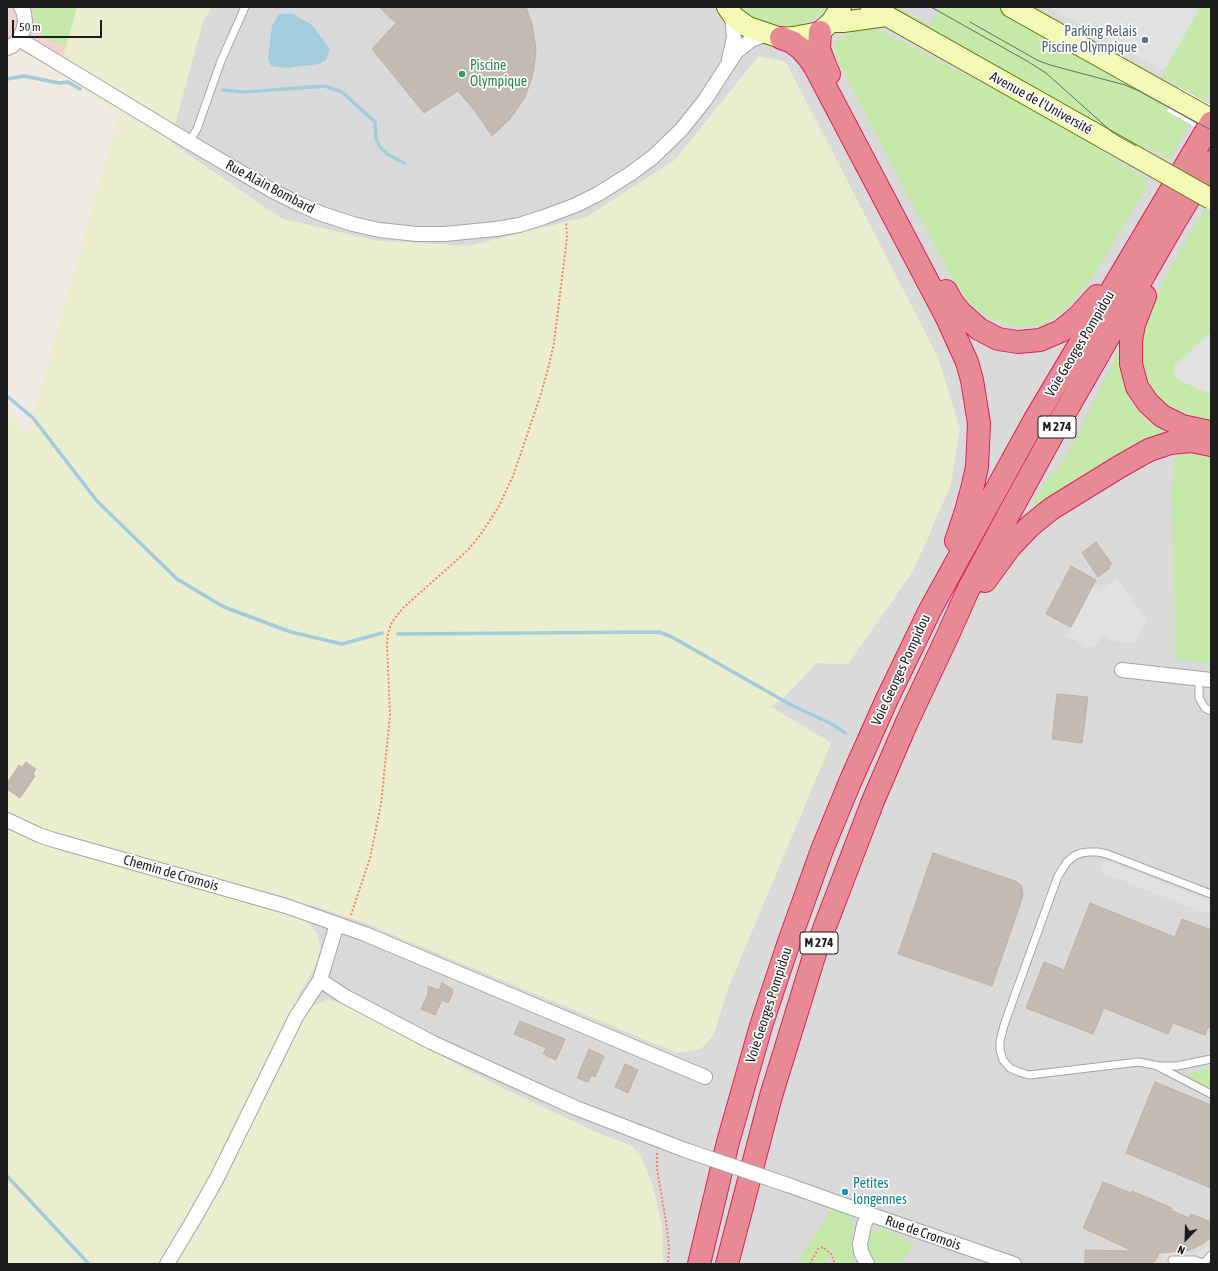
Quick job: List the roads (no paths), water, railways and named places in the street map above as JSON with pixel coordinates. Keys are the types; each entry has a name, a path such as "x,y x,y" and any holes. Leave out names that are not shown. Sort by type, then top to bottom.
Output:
{"highway":[{"path":"831,20 819,49 825,65 950,298 961,312 979,329 998,339 1018,342 1035,341 1052,336 1065,328 1078,317 1135,250"},
{"path":"774,36 792,42 801,49 815,67 962,347 972,380 979,423 977,466 966,511 930,610"},
{"name":"Voie Georges Pompidou","path":"699,1264 728,1142 761,1026 822,850 887,699 930,610 1034,421 1211,123"},
{"name":"Voie Georges Pompidou","path":"727,1264 771,1096 816,950 873,801 907,722 968,590 1010,512 1055,430 1174,223 1211,162"},
{"path":"1174,223 1134,324 1131,341 1131,364 1137,386 1142,396 1155,410 1172,422 1182,426 1211,432"},
{"path":"948,635 1010,547 1030,526 1051,509 1149,450 1180,441 1211,444"}],"main road":[{"path":"1011,7 1211,118"},
{"path":"730,11 748,27 774,36 793,38 831,20 843,22 878,11"},
{"name":"Avenue de l'Université","path":"878,11 1211,198"}],"street":[{"path":"7,48 12,46 19,39 23,31 25,22 22,7"},
{"name":"Rue Alain Bombard","path":"729,62 734,38 730,11"},
{"name":"Rue Alain Bombard","path":"19,39 189,142 273,191 297,203 322,214 353,224 380,230 417,234 472,233 519,225 563,210 598,194 630,174 653,157 681,130 695,114 729,62 744,44 774,36"},
{"path":"1122,670 1205,679"},
{"name":"Chemin de Cromois","path":"7,820 39,835 54,840 286,906 341,926 387,943 705,1077"},
{"path":"166,1264 194,1219 216,1178 296,1017 320,980 341,926"},
{"name":"Rue de Cromois","path":"320,980 344,996 438,1045 569,1104 685,1150 1014,1264"},
{"path":"866,1264 861,1252 860,1244 864,1225 869,1214"}],"lane":[{"path":"189,142 197,129 221,61 245,7"},
{"path":"1205,679 1199,698 1205,708 1211,711"},
{"path":"1211,894 1107,854 1089,852 1074,856 1067,862 1058,876 1007,1017 1000,1041 1000,1050 1003,1060 1010,1068 1029,1075 1139,1062 1159,1066 1177,1066 1211,1059"},
{"path":"1159,1066 1211,1094"},
{"path":"1172,1260 1195,1260 1204,1264 1211,1255"}],"water":[{"path":"279,14 293,14 312,25 330,49 326,60 319,64 286,68 271,66 268,58 272,26"}],"waterway":[{"path":"7,79 24,76 59,83 68,82 80,89"},
{"path":"223,90 245,92 325,86 342,92 375,122 376,139 380,147 387,154 404,163"},
{"path":"7,396 33,418 97,501 177,579 224,607 291,632 342,644 382,633"},
{"path":"398,634 659,632 672,637 791,705 832,724 845,733"},
{"path":"7,1176 89,1264"}],"tram line":[{"path":"931,7 1046,73 1112,132 1211,188"},
{"path":"970,22 1037,60 1050,65 1125,85 1211,130"}],"place":[{"name":"Parking Relais Piscine Olympique","path":"1145,40"},
{"name":"Piscine Olympique","path":"462,74"},
{"name":"Petites longennes","path":"845,1192"}]}
